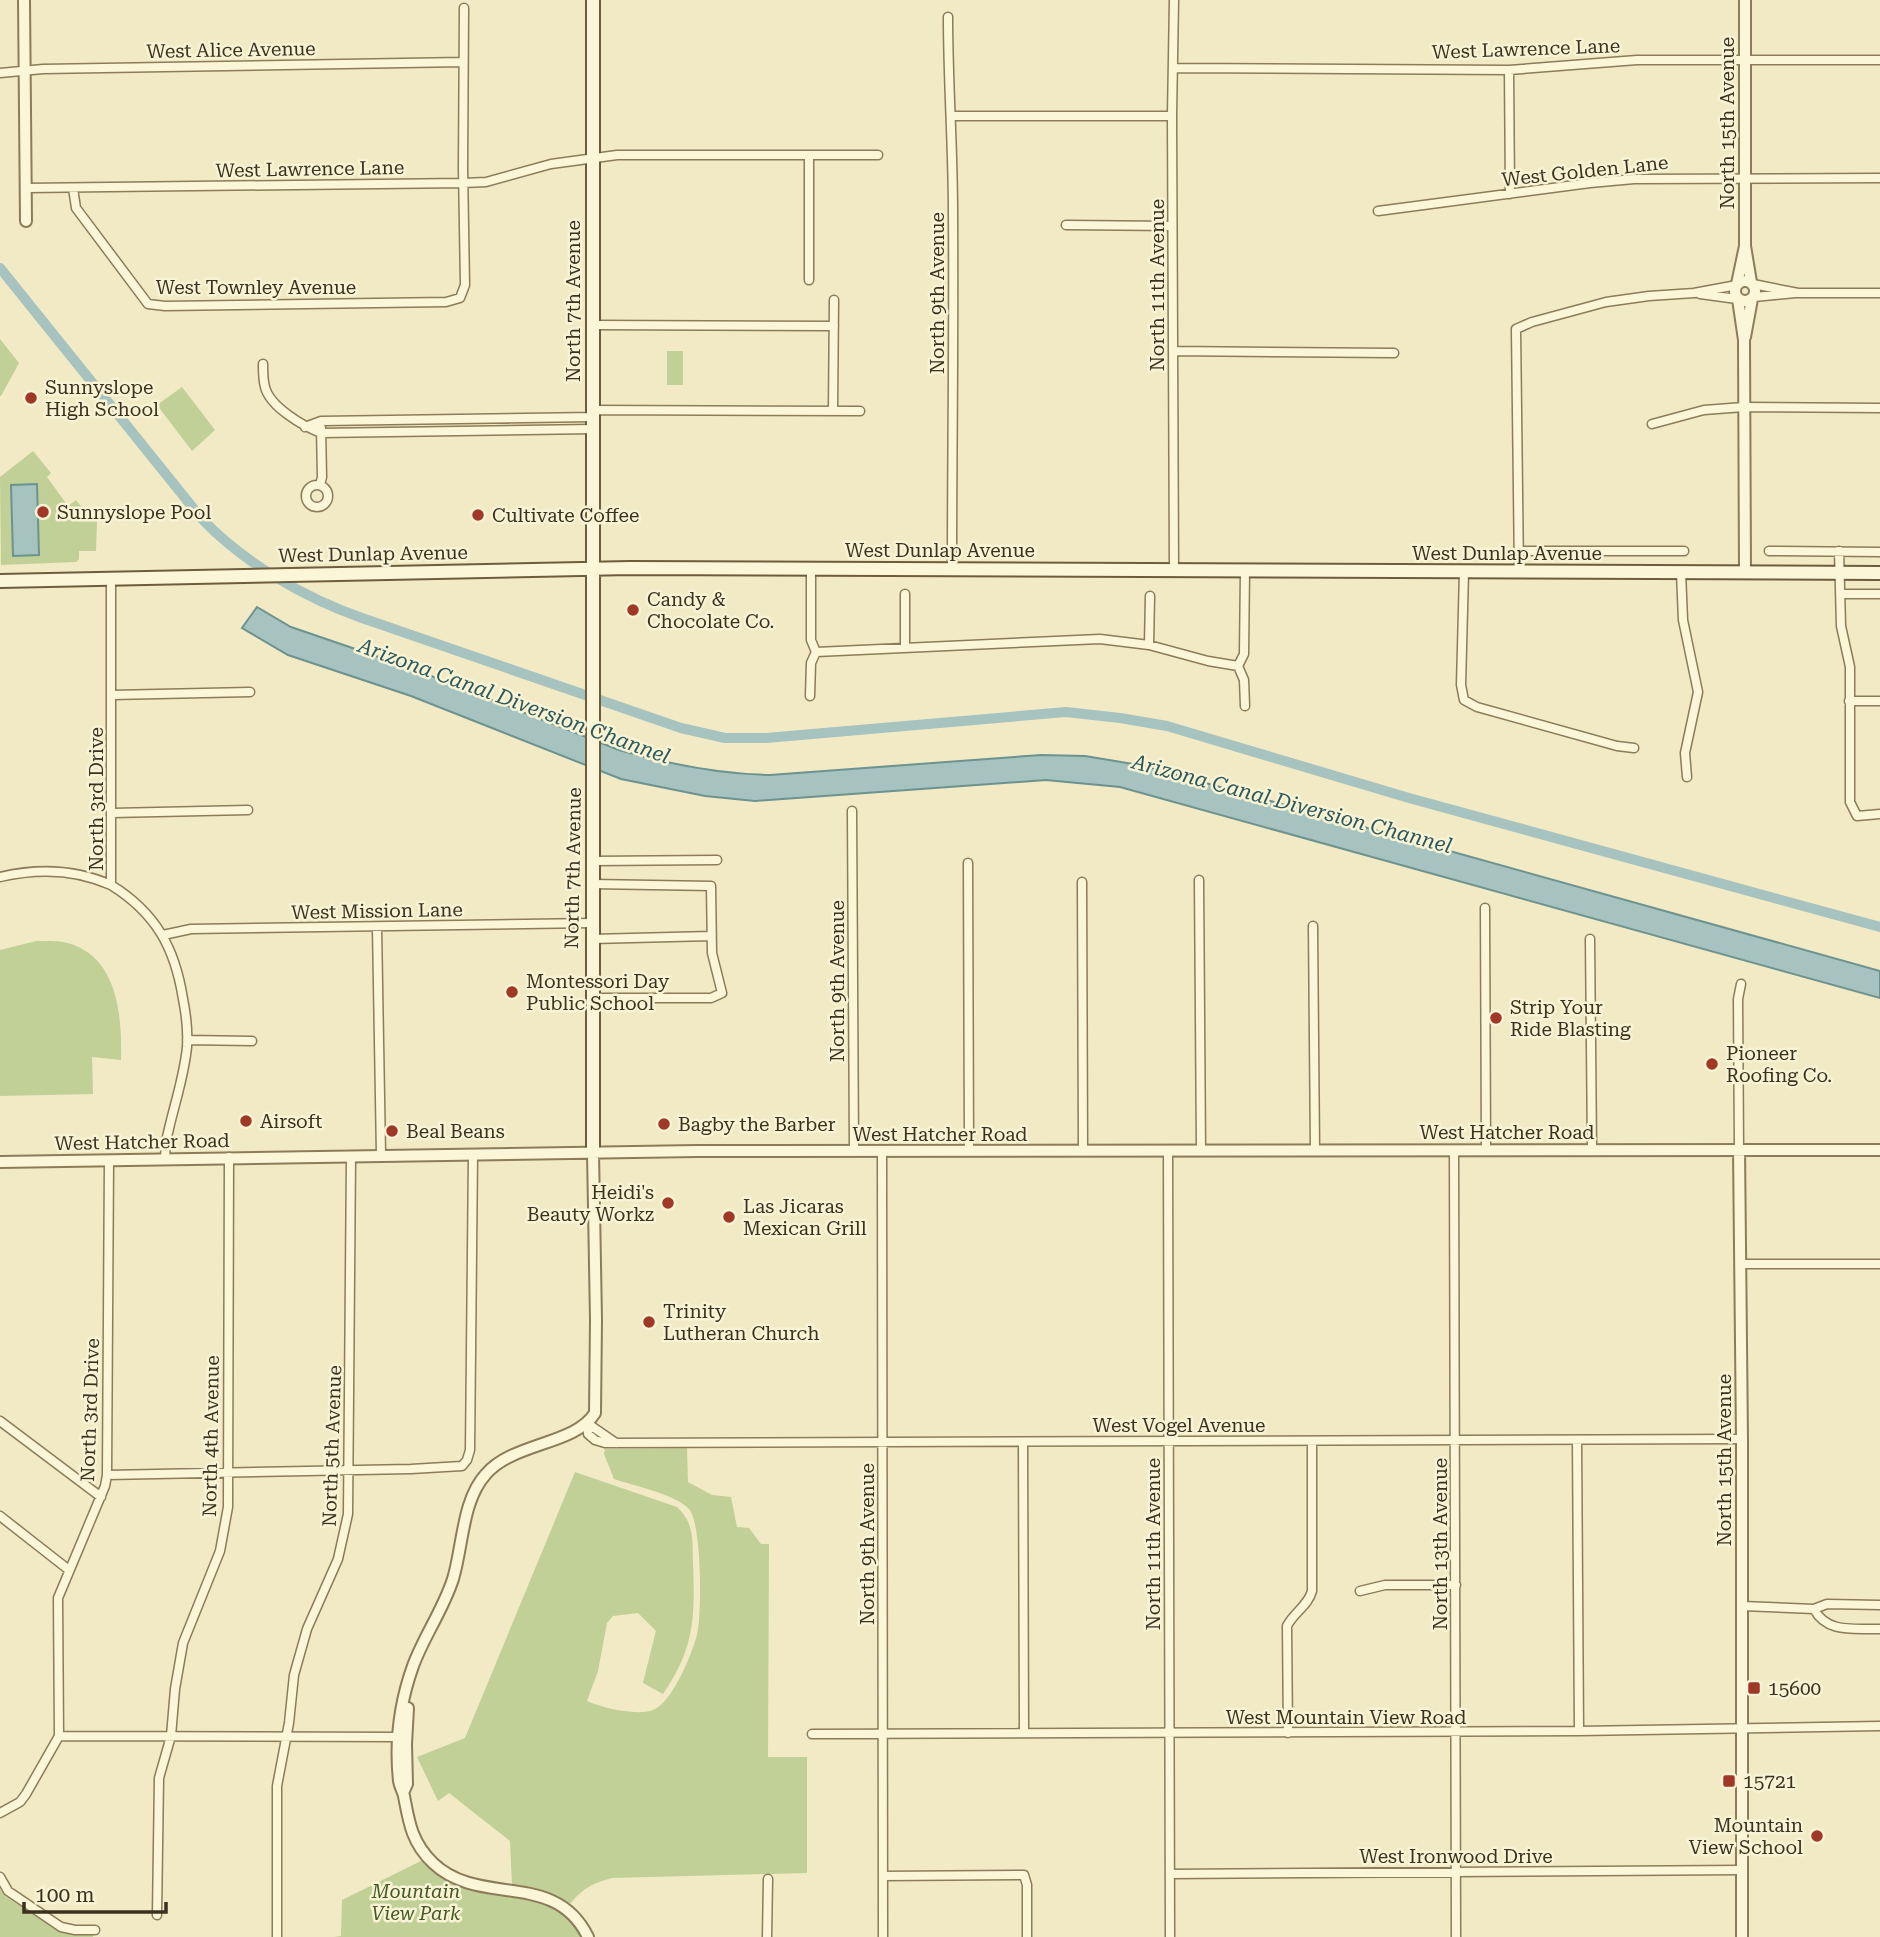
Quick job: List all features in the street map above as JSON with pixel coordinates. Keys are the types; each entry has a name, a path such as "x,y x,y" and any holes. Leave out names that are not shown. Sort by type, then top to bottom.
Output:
{"main road":[{"name":"North 7th Avenue","path":"593,0 593,1152"},
{"name":"West Dunlap Avenue","path":"0,581 593,569 1880,573"}],"street":[{"path":"24,0 26,221"},
{"name":"North 11th Avenue","path":"1174,0 1174,570"},
{"name":"North 15th Avenue","path":"1744,340 1755,290 1745,246 1745,0"},
{"path":"463,183 464,8"},
{"name":"North 9th Avenue","path":"948,16 948,88 952,116 952,569"},
{"name":"West Lawrence Lane","path":"1173,68 1509,70 1637,60 1880,60"},
{"name":"West Alice Avenue","path":"0,73 463,62"},
{"path":"1509,70 1510,194"},
{"path":"952,116 1172,116"},
{"name":"West Lawrence Lane","path":"26,188 463,183 486,182 551,164 617,155 878,155"},
{"path":"809,155 809,280"},
{"name":"West Golden Lane","path":"1378,211 1634,179 1880,178"},
{"name":"West Townley Avenue","path":"74,188 76,208 148,304 165,306 446,302 460,298 465,285 463,183"},
{"path":"1066,225 1172,226"},
{"name":"North 15th Avenue","path":"1745,246 1734,293 1738,299 1744,340 1745,573"},
{"path":"1519,573 1514,348 1516,329 1532,321 1606,302 1694,293 1744,281 1798,293 1880,293"},
{"path":"1694,293 1747,302 1753,298 1798,293"},
{"path":"833,411 834,300"},
{"path":"593,325 834,326"},
{"path":"1173,351 1394,353"},
{"path":"263,364 267,393 297,422 321,433 405,432 593,418"},
{"path":"1653,424 1704,410 1744,407 1880,408"},
{"path":"305,427 321,421 860,411"},
{"path":"405,420 405,432"},
{"path":"320,485 321,421"},
{"name":"West Dunlap Avenue","path":"1518,551 1684,551"},
{"path":"1769,551 1880,552"},
{"path":"1839,551 1841,626 1850,667 1850,803 1857,816 1880,814"},
{"path":"810,696 811,663 816,652 811,640 811,569"},
{"path":"1245,571 1244,654 1238,666 1244,680 1245,706"},
{"path":"1464,572 1461,685 1464,700 1477,708 1617,746 1634,748"},
{"path":"1681,572 1682,620 1698,692 1685,753 1687,777"},
{"name":"North 3rd Drive","path":"111,578 111,885 142,909 163,935 181,982 186,1014 187,1040 165,1158"},
{"path":"905,594 905,648"},
{"path":"1840,594 1880,594"},
{"path":"1149,645 1150,596"},
{"path":"816,652 1082,639 1149,645 1238,666"},
{"path":"112,695 250,692"},
{"path":"1849,701 1880,701"},
{"path":"113,813 248,810"},
{"name":"North 9th Avenue","path":"852,811 854,1151"},
{"path":"592,861 717,860"},
{"path":"968,863 969,1151"},
{"path":"0,877 35,871 59,871 80,874 111,885"},
{"path":"1199,880 1201,1151"},
{"path":"1082,882 1083,1151"},
{"path":"592,884 711,886 711,936 722,993 711,998 592,998"},
{"path":"1485,908 1486,1150"},
{"name":"West Mission Lane","path":"163,935 191,929 592,923"},
{"path":"1313,926 1315,1150"},
{"path":"377,927 381,1155"},
{"path":"592,939 711,936"},
{"path":"1590,939 1592,1149"},
{"name":"North 15th Avenue","path":"1741,984 1738,999 1742,1439 1742,1937"},
{"path":"187,1040 252,1041"},
{"name":"North 13th Avenue","path":"1454,1150 1456,1937"},
{"name":"West Hatcher Road","path":"0,1162 593,1152 1880,1150"},
{"name":"North 9th Avenue","path":"882,1151 883,1937"},
{"name":"North 11th Avenue","path":"1168,1151 1170,1937"},
{"name":"North 7th Avenue","path":"587,1423 595,1413 597,1397 593,1152"},
{"path":"107,1475 350,1471 462,1466 470,1450 472,1154"},
{"name":"North 5th Avenue","path":"277,1937 278,1786 294,1675 299,1651 338,1559 344,1537 350,1471 351,1156"},
{"name":"North 4th Avenue","path":"157,1915 157,1790 172,1736 175,1689 183,1643 220,1551 228,1507 229,1157"},
{"name":"North 3rd Drive","path":"60,1736 58,1598 101,1497 107,1475 109,1160"},
{"path":"1741,1265 1880,1264"},
{"path":"0,1421 101,1497"},
{"path":"587,1423 567,1434 516,1452 496,1464 476,1486 468,1507 452,1580 441,1610 413,1666 406,1695 409,1703 402,1736 407,1784 403,1793 410,1832 423,1853 437,1867 469,1885 552,1899 570,1911 588,1937"},
{"name":"West Vogel Avenue","path":"587,1423 616,1443 1742,1439"},
{"path":"1577,1440 1579,1731"},
{"path":"1288,1733 1287,1626 1292,1616 1310,1599 1312,1591 1312,1441"},
{"path":"1023,1442 1024,1733"},
{"path":"0,1516 69,1570"},
{"path":"1360,1591 1385,1585 1456,1585"},
{"path":"1742,1606 1814,1609 1827,1604 1880,1605"},
{"path":"1814,1609 1819,1618 1830,1626 1880,1629"},
{"name":"West Mountain View Road","path":"813,1734 1456,1732 1880,1726"},
{"path":"0,1813 20,1802 60,1736 402,1736"},
{"name":"West Ironwood Drive","path":"1170,1874 1742,1870"},
{"path":"883,1876 1024,1875 1027,1885 1027,1937"},
{"path":"0,1877 8,1891 61,1927 95,1930"},
{"path":"767,1937 768,1879"}],"green space":[{"path":"0,339 19,363 1,396 0,396"},
{"path":"667,351 683,351 683,385 667,385"},
{"path":"182,387 215,430 192,451 157,405"},
{"name":"Sunnyslope Pool","path":"33,451 51,473 47,477 68,506 76,500 91,519 94,518 97,522 96,551 79,551 79,559 76,562 1,565 0,477"},
{"path":"36,941 65,942 89,953 109,978 115,994 121,1060 92,1057 93,1094 0,1096 0,950"},
{"path":"687,1448 688,1482 712,1495 731,1497 737,1527 749,1528 761,1544 769,1544 768,1757 807,1757 807,1873 612,1878 589,1887 570,1904 542,1891 512,1885 510,1841 449,1793 438,1801 417,1757 465,1738 575,1472 677,1507 690,1526 693,1547 693,1616 687,1646 674,1677 663,1694 643,1683 656,1631 638,1613 613,1616 607,1623 598,1671 587,1701 631,1712 649,1711 662,1704 681,1676 699,1624 699,1550 693,1518 689,1509 674,1499 614,1479 604,1454 605,1449"},
{"name":"Mountain View Park","path":"423,1860 441,1876 463,1888 546,1903 568,1917 582,1937 334,1937 341,1936 342,1900"},
{"path":"0,1889 5,1896 57,1930 93,1934 93,1937 0,1937"}],"water":[{"path":"37,484 39,555 13,556 11,485"},
{"path":"257,607 291,627 411,668 619,750 656,760 713,770 770,775 1041,755 1085,756 1145,766 1880,971 1880,998 1120,787 1046,780 755,801 705,796 621,779 411,696 288,655 242,628"}],"waterway":[{"path":"0,268 202,519 237,550 276,578 362,618 681,728 725,738 766,738 1066,712 1167,726 1409,798 1880,927"}],"place":[{"name":"Sunnyslope High School","path":"31,398"},
{"name":"Sunnyslope Pool","path":"43,512"},
{"name":"Cultivate Coffee","path":"478,515"},
{"name":"Candy & Chocolate Co.","path":"633,610"},
{"name":"Montessori Day Public School","path":"512,992"},
{"name":"Strip Your Ride Blasting","path":"1496,1018"},
{"name":"Pioneer Roofing Co.","path":"1712,1064"},
{"name":"Airsoft","path":"246,1121"},
{"name":"Bagby the Barber","path":"664,1124"},
{"name":"Beal Beans","path":"392,1131"},
{"name":"Heidi's Beauty Workz","path":"668,1203"},
{"name":"Las Jicaras Mexican Grill","path":"729,1217"},
{"name":"Trinity Lutheran Church","path":"649,1322"},
{"name":"15600","path":"1754,1688"},
{"name":"15721","path":"1729,1781"},
{"name":"Mountain View School","path":"1817,1836"}],"water label":[{"name":"Arizona Canal Diversion Channel","path":"514,701"},
{"name":"Arizona Canal Diversion Channel","path":"1292,804"}]}
